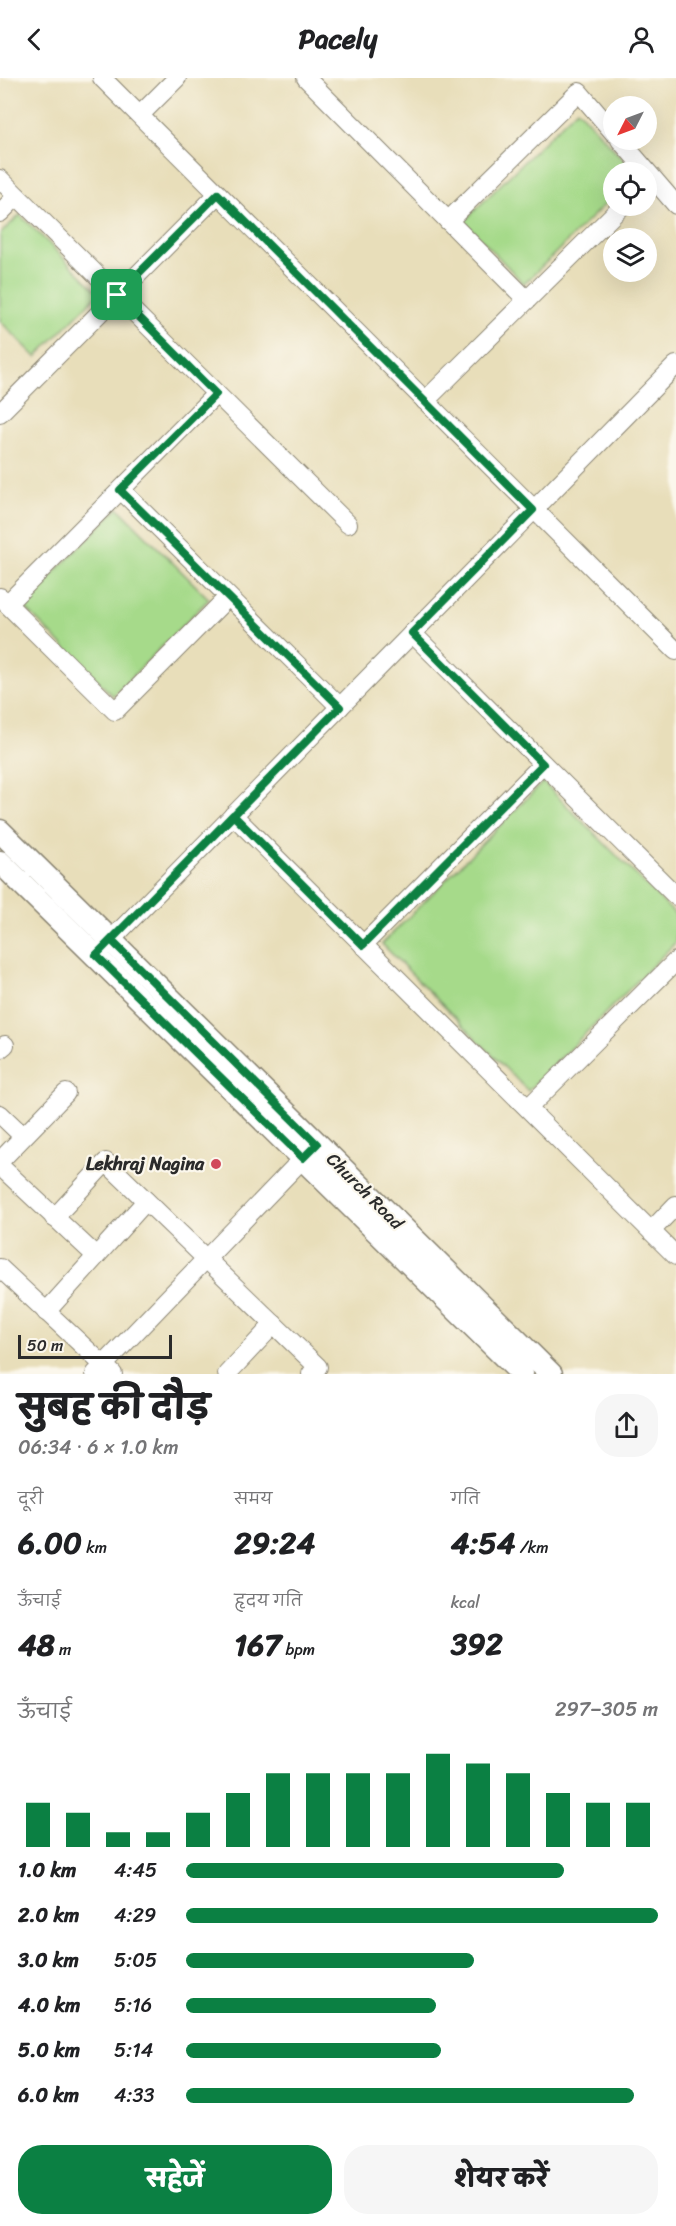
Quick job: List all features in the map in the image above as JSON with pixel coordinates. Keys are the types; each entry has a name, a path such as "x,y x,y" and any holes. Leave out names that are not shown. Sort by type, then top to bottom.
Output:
{"street":[{"path":"102,78 676,651"},
{"path":"140,115 177,78"},
{"path":"306,78 527,300"},
{"path":"448,221 579,92 603,119"},
{"path":"0,179 348,524"},
{"path":"657,187 676,205"},
{"path":"0,413 218,194"},
{"path":"0,213 17,196"},
{"path":"425,401 612,216"},
{"path":"104,947 676,365"},
{"path":"216,394 120,490 4,600 115,711 228,597"},
{"path":"120,490 340,707"},
{"path":"412,633 676,896"},
{"path":"363,945 543,764"},
{"path":"233,815 676,1256"},
{"name":"Church Road","path":"0,831 104,947 310,1151 522,1374"},
{"name":"Church Road","path":"0,862 104,947"},
{"path":"528,1108 676,961"},
{"path":"0,1161 66,1093"},
{"path":"0,1114 23,1136"},
{"path":"0,1268 104,1371 206,1258 310,1151"},
{"name":"Church Road","path":"310,1151 551,1374"},
{"path":"54,1218 106,1162 318,1367 311,1374"},
{"path":"0,1166 96,1256"},
{"path":"46,1312 146,1201"},
{"path":"651,1231 676,1206"},
{"path":"227,1374 274,1323"}],"green space":[{"path":"577,109 603,137 603,150 615,150 626,162 603,162 603,206 524,284 464,221"},
{"path":"20,215 99,293 36,357 0,321 0,234"},
{"path":"118,508 209,599 113,696 22,605"},
{"path":"543,782 676,915 676,942 528,1091 382,944"}],"place":[{"name":"Lekhraj Nagina","path":"216,1164"}],"route":[{"path":"117,295 216,394 120,490 340,707 233,815 96,955 303,1158 317,1144 111,940 233,815 363,945 543,764 412,633 533,510 218,194 117,295"}]}
